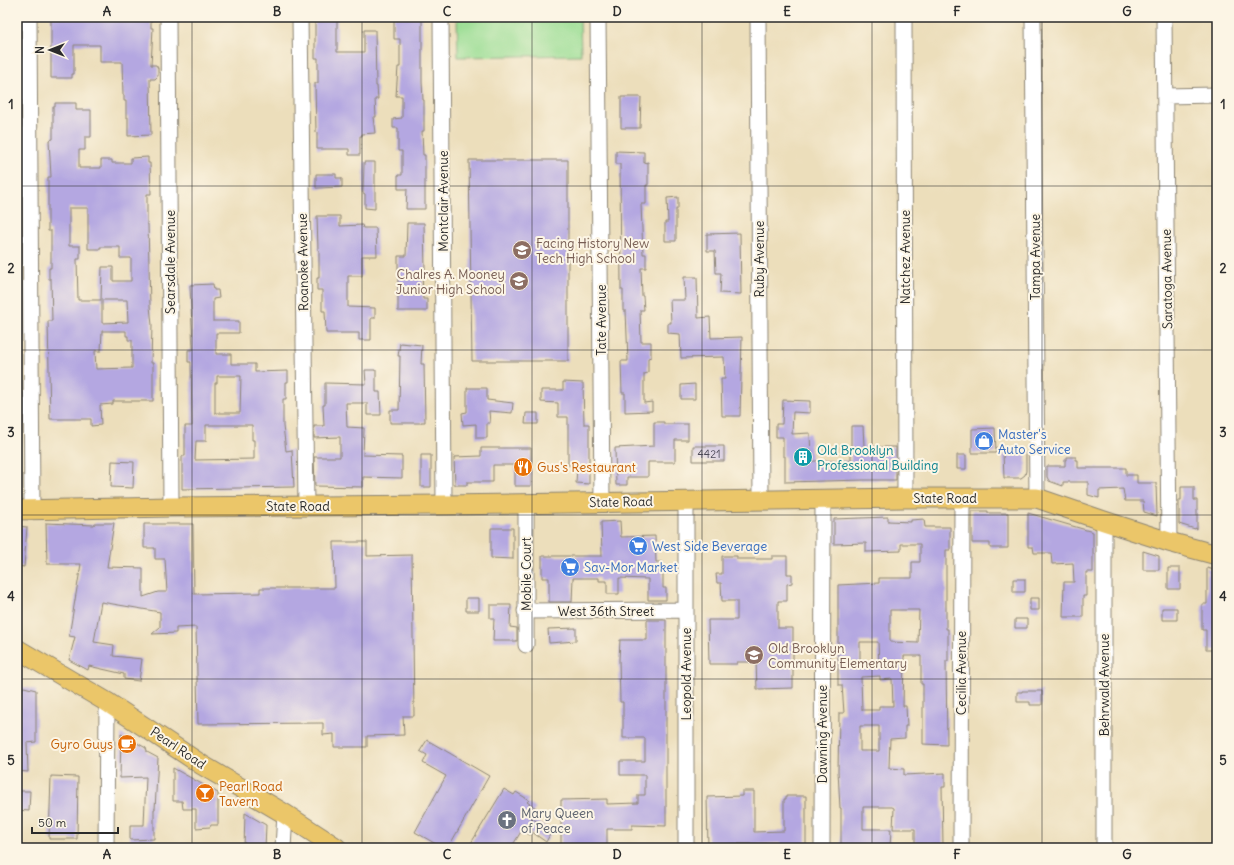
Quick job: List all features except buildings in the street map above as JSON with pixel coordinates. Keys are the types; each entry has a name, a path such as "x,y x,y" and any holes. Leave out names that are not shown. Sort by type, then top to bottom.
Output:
{"main road":[{"name":"State Road","path":"25,510 905,498 1037,498 1169,542 1217,555"},
{"name":"Pearl Road","path":"17,649 107,702 202,765 285,814 338,848"}],"street":[{"path":"25,510 29,17"},
{"name":"Searsdale Avenue","path":"168,17 171,507"},
{"name":"Roanoke Avenue","path":"300,17 306,507"},
{"name":"Montclair Avenue","path":"442,17 444,505"},
{"name":"Tate Avenue","path":"598,17 602,502"},
{"name":"Ruby Avenue","path":"758,17 761,501"},
{"name":"Natchez Avenue","path":"904,17 905,498"},
{"name":"Tampa Avenue","path":"1033,17 1037,498"},
{"name":"Saratoga Avenue","path":"1164,17 1169,542"},
{"path":"1165,96 1217,95"},
{"name":"Cecilia Avenue","path":"961,848 962,498"},
{"name":"Dawning Avenue","path":"822,848 823,499"},
{"name":"Leopold Avenue","path":"686,501 686,848"},
{"name":"Mobile Court","path":"526,504 526,645"},
{"name":"Behrwald Avenue","path":"1104,521 1104,848"},
{"name":"West 36th Street","path":"526,611 686,610"},
{"path":"106,848 107,702"},
{"path":"283,848 285,814"}],"green space":[{"path":"457,17 580,17 581,55 458,57"}],"place":[{"name":"Facing History New Tech High School","path":"522,250"},
{"name":"Chalres A. Mooney Junior High School","path":"519,281"},
{"name":"Master's Auto Service","path":"984,441"},
{"name":"Old Brooklyn Professional Building","path":"803,457"},
{"name":"Gus's Restaurant","path":"523,467"},
{"name":"West Side Beverage","path":"638,546"},
{"name":"Sav-Mor Market","path":"570,567"},
{"name":"Old Brooklyn Community Elementary","path":"754,655"},
{"name":"Gyro Guys","path":"127,744"},
{"name":"Pearl Road Tavern","path":"205,793"},
{"name":"Mary Queen of Peace","path":"507,820"}]}
